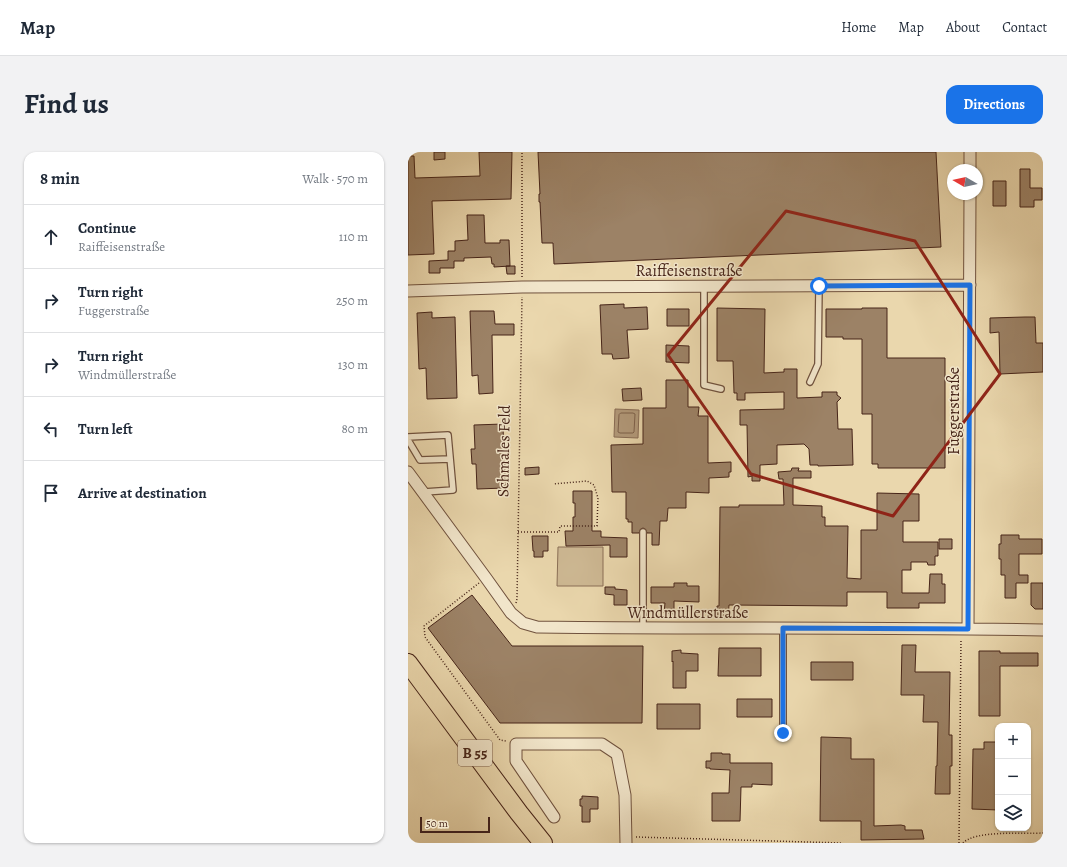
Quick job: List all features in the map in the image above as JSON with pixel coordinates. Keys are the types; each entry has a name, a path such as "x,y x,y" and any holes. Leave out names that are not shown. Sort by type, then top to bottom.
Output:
{"main road":[{"name":"B 55","path":"408,663 543,843"}],"street":[{"path":"970,152 970,164"},
{"name":"Fuggerstraße","path":"965,629 970,200"},
{"name":"Raiffeisenstraße","path":"408,291 522,287 970,285"},
{"name":"Windmüllerstraße","path":"408,472 424,492 511,614 523,623 537,626 643,628 1043,630"},
{"path":"554,817 516,761 516,744 602,744 617,754 625,795 626,840"}],"lane":[{"path":"704,286 704,385 721,389"},
{"path":"810,382 818,364 819,286"},
{"path":"424,492 453,490 448,435 408,438 420,460 450,459"},
{"path":"643,532 643,628"},
{"path":"783,628 783,733"}],"path":[{"name":"Schmales Feld","path":"511,614 517,599 522,287 522,152"},
{"path":"518,532 559,532 560,526 597,526 598,498 594,485 587,481 553,484"},
{"path":"486,578 424,626 425,637 500,740 516,744"},
{"path":"959,843 965,629"},
{"path":"963,843 966,840 983,834 1043,833"},
{"path":"626,840 842,843"}],"highlighted area":[{"path":"786,211 915,241 1000,374 893,516 751,474 668,355"}],"shaded area":[{"path":"558,547 603,547 603,586 557,586"}],"water":[{"path":"615,409 639,410 638,438 614,437"}],"building":[{"path":"434,152 445,152 445,159 434,160"},
{"path":"479,152 512,152 511,199 432,201 434,254 408,255 408,156 414,156 415,178 480,176"},
{"path":"538,152 936,152 941,247 554,264 553,243 542,243"},
{"path":"1020,169 1030,169 1030,188 1042,188 1042,200 1034,200 1034,207 1020,207"},
{"path":"993,181 1006,181 1006,206 993,206"},
{"path":"467,215 484,215 485,243 500,243 500,240 509,240 510,266 494,267 491,257 464,258 464,261 454,261 454,268 440,268 440,273 429,273 429,261 448,260 448,251 455,251 455,241 468,240"},
{"path":"506,266 515,266 515,274 507,274"},
{"path":"624,304 624,308 647,307 648,329 627,330 629,358 613,359 612,354 602,354 600,305"},
{"path":"717,308 765,309 764,373 784,372 784,369 797,369 797,398 822,397 822,392 837,392 837,395 841,398 837,402 838,429 852,429 853,465 810,465 809,449 804,444 777,445 777,464 760,465 760,481 752,481 752,476 748,477 747,425 740,425 740,410 784,409 784,392 745,393 745,400 737,400 737,393 734,393 733,361 717,361"},
{"path":"887,308 887,358 945,358 945,468 878,468 878,464 872,464 872,414 862,414 862,339 826,337 826,309"},
{"path":"667,309 689,309 689,326 667,326"},
{"path":"470,311 494,311 495,324 514,324 514,335 492,335 493,393 479,394 478,375 472,376"},
{"path":"432,312 432,318 455,317 457,398 427,399 426,368 419,369 417,313"},
{"path":"1035,317 1036,343 1043,343 1043,372 1000,374 999,332 990,333 990,318"},
{"path":"666,345 689,346 689,363 666,362"},
{"path":"666,380 688,380 688,407 699,407 698,416 708,416 708,463 731,462 731,472 729,472 729,477 709,478 709,493 686,492 686,508 668,508 667,521 660,521 659,545 652,545 652,533 647,533 643,528 639,533 632,533 632,522 628,522 628,519 626,519 626,492 612,492 611,445 643,444 643,408 666,408"},
{"path":"641,388 642,400 623,401 622,389"},
{"path":"503,424 505,488 477,489 476,464 472,464 471,449 475,449 474,425"},
{"path":"539,467 539,474 525,475 525,468"},
{"path":"792,468 799,468 798,471 811,471 811,478 793,478 793,505 822,506 822,517 825,517 825,526 848,526 847,578 861,579 861,530 877,530 877,493 919,494 919,521 903,521 903,542 938,542 938,556 935,556 935,565 928,565 927,562 911,562 911,570 902,570 902,593 929,593 930,574 942,574 942,584 945,584 945,603 919,603 919,608 887,608 887,592 847,592 847,606 729,605 728,618 717,617 717,606 719,606 720,507 739,507 739,505 784,505 783,479 779,479 778,472 791,471"},
{"path":"573,491 592,491 592,531 601,531 601,537 627,538 627,557 610,557 610,545 566,546 565,531 573,531 573,517 575,517"},
{"path":"1001,535 1019,535 1019,539 1042,539 1042,554 1019,554 1019,575 1028,575 1028,583 1016,583 1016,598 1005,598 1005,575 1001,575 1001,559 999,559 999,544 1001,544"},
{"path":"532,536 548,536 548,551 543,551 543,557 534,557"},
{"path":"939,539 952,539 952,549 939,549"},
{"path":"674,583 687,583 687,586 699,586 699,602 674,601 674,614 664,613 665,603 651,603 651,587 674,587"},
{"path":"1031,583 1043,583 1043,609 1035,609 1031,605"},
{"path":"605,587 615,587 615,589 627,590 627,605 614,605 614,595 605,594"},
{"path":"472,595 512,646 643,646 642,723 500,723 428,628"},
{"path":"902,645 916,645 915,672 950,672 949,735 952,735 952,766 950,766 950,794 935,794 938,722 923,722 924,695 901,695"},
{"path":"719,648 761,648 761,676 718,676"},
{"path":"681,650 681,653 698,654 698,671 686,671 686,688 673,688 672,651"},
{"path":"979,651 1000,651 1000,653 1038,653 1038,666 1000,666 1000,716 979,716"},
{"path":"811,662 853,662 853,680 811,680"},
{"path":"737,699 772,699 772,717 737,717"},
{"path":"657,704 700,704 700,729 657,729"},
{"path":"821,737 851,738 851,759 874,759 874,826 901,825 905,826 905,830 922,830 924,839 861,840 861,821 820,821"},
{"path":"984,742 995,742 995,810 972,809 973,749 984,749"},
{"path":"711,753 730,754 730,763 772,763 772,785 752,784 752,787 741,787 740,821 712,821 712,793 729,793 730,770 706,768 706,761 711,761"},
{"path":"582,796 598,797 598,809 590,809 590,822 582,822 582,806 580,806 580,799 582,799"}],"route":[{"path":"783,733 783,628 968,629 970,285 819,286"}]}
